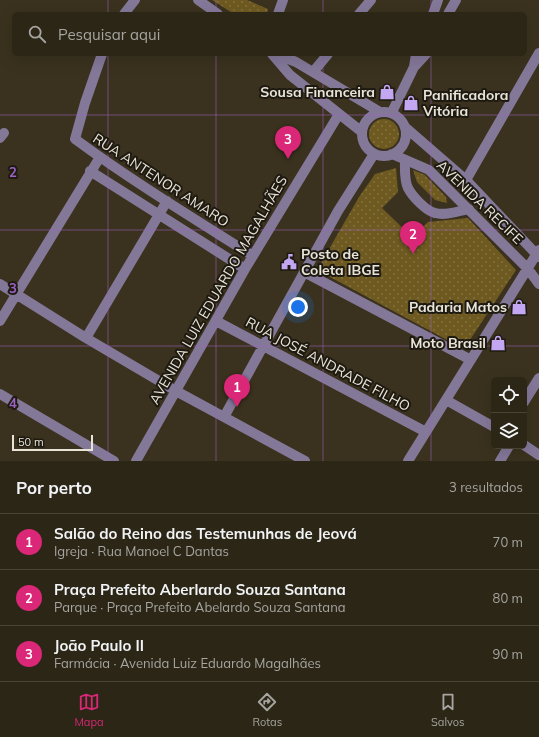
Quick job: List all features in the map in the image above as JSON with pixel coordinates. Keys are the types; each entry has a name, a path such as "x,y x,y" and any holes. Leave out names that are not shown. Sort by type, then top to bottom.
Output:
{"street":[{"path":"126,12 135,0"},
{"path":"279,12 283,0"},
{"path":"361,12 370,0"},
{"path":"434,12 438,0"},
{"path":"449,12 456,0"},
{"path":"202,1 216,12"},
{"path":"466,180 539,53"},
{"name":"RUA ANTENOR AMARO","path":"101,56 85,103 75,139 166,201 253,256"},
{"path":"274,56 290,75 362,132"},
{"path":"281,56 314,72 380,112"},
{"path":"314,72 326,56"},
{"path":"414,67 416,56"},
{"path":"392,112 414,67 424,56"},
{"path":"380,112 392,112 402,120 405,127 407,134 403,146 392,154 382,156 374,154 366,147 362,140 362,132 366,120 372,115 380,112"},
{"name":"AVENIDA LUIZ EDUARDO MAGALHÃES","path":"136,461 245,269 339,114"},
{"name":"AVENIDA RECIFE","path":"405,127 466,180 538,254"},
{"path":"224,417 338,211 374,154"},
{"name":"AVENIDA RECIFE","path":"392,154 430,170 469,208 528,270 539,284"},
{"path":"0,321 90,171 100,157"},
{"path":"405,160 405,174 408,188 424,207 434,213 447,214 469,208"},
{"path":"90,171 245,269"},
{"path":"86,338 166,201"},
{"path":"408,461 538,254"},
{"path":"304,272 471,360"},
{"path":"0,284 86,338 176,391 304,461"},
{"name":"RUA JOSÉ ANDRADE FILHO","path":"216,321 426,432"},
{"path":"527,397 539,378"},
{"path":"0,394 114,461"},
{"path":"446,400 491,425"},
{"path":"527,447 539,455"},
{"path":"500,461 507,449"}],"shaded area":[{"path":"212,0 247,0 268,9 267,12 231,12"},
{"path":"384,119 395,123 399,134 395,145 384,149 373,145 369,134 373,123"},
{"path":"396,168 398,192 382,208 412,237 428,222 468,218 516,270 464,349 317,270 359,197 375,174"},
{"path":"413,170 425,175 446,197 447,203 435,200 417,182"}],"place":[{"name":"Sousa Financeira","path":"387,92"},
{"name":"Panificadora Vitória","path":"411,103"},
{"name":"João Paulo II","path":"288,159"},
{"name":"Praça Prefeito Aberlardo Souza Santana","path":"413,254"},
{"name":"Posto de Coleta IBGE","path":"289,262"},
{"name":"Padaria Matos","path":"519,307"},
{"name":"Moto Brasil","path":"498,343"},
{"name":"Salão do Reino das Testemunhas de Jeová","path":"237,407"}]}
